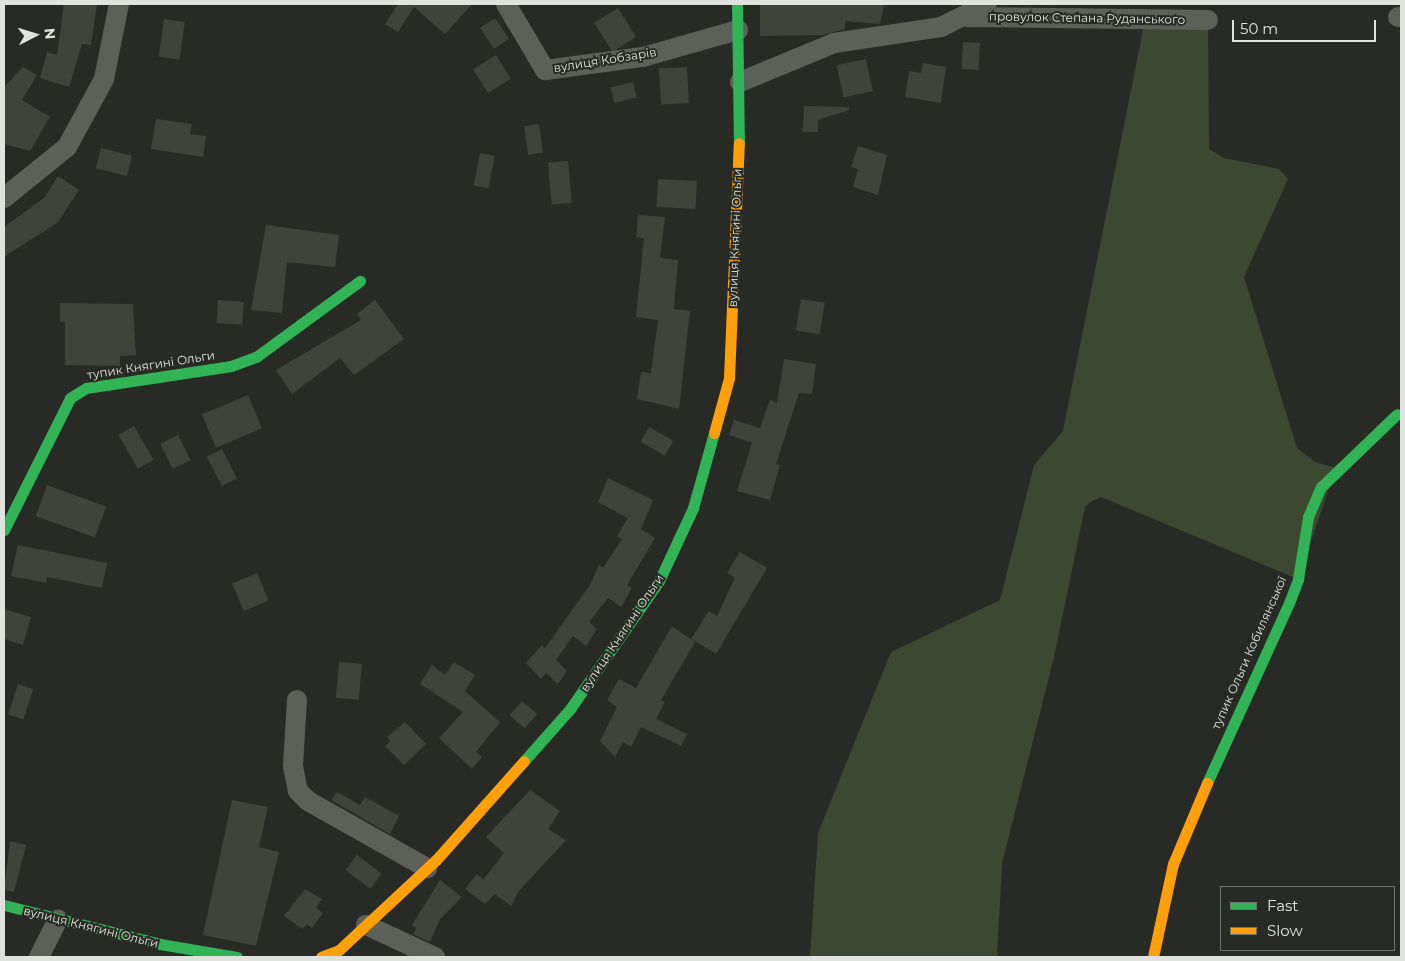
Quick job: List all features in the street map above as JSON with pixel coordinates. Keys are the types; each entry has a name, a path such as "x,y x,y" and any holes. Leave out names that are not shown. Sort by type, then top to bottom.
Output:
{"street":[{"path":"4,198 67,147 104,79 120,4"},
{"path":"506,4 545,70 643,57 738,30"},
{"name":"вулиця Княгині Ольги","path":"321,957 339,950 427,868 570,709 659,582 693,508 718,433 729,378 740,82 737,4"},
{"path":"740,82 834,43 941,27 967,17 987,4"},
{"name":"провулок Степана Руданського","path":"967,17 1208,20"},
{"name":"тупик Княгині Ольги","path":"4,530 70,398 86,388 231,366 256,358 360,282"},
{"name":"тупик Ольги Кобилянської","path":"1153,957 1173,864 1258,663 1289,604 1298,579 1308,517 1317,494 1336,468 1396,414"},
{"path":"297,700 293,766 298,790 308,801 427,868"},
{"name":"вулиця Княгині Ольги","path":"4,905 58,919 237,957"},
{"path":"39,957 58,919"},
{"path":"366,925 435,957"}],"green space":[{"path":"1145,20 1208,20 1209,149 1224,158 1279,169 1288,179 1244,277 1297,448 1315,462 1336,468 1298,579 1101,497 1092,501 1085,507 1054,657 1002,864 997,957 810,957 818,833 891,652 1000,600 1034,465 1063,431"}],"building":[{"path":"64,4 97,4 91,45 82,44 69,87 40,78 47,52 57,55"},
{"path":"398,4 472,4 445,34 414,7 398,32 385,24"},
{"path":"760,4 884,4 880,24 845,21 845,29 823,35 760,36"},
{"path":"618,8 636,37 612,52 594,23"},
{"path":"495,18 509,39 494,49 480,28"},
{"path":"164,19 185,22 180,60 159,57"},
{"path":"963,42 980,43 979,70 962,69"},
{"path":"496,55 511,79 488,93 473,69"},
{"path":"866,59 873,91 844,98 837,65"},
{"path":"923,63 946,67 941,103 905,97 909,71 921,73"},
{"path":"23,67 37,75 22,100 50,117 30,151 4,144 4,87"},
{"path":"687,67 689,103 661,104 659,68"},
{"path":"633,82 637,98 615,103 611,88"},
{"path":"804,106 849,107 849,110 818,120 818,132 803,132"},
{"path":"156,119 192,124 190,134 206,136 203,157 151,149"},
{"path":"539,124 543,153 528,155 524,126"},
{"path":"858,146 887,155 878,195 853,187 858,169 851,167"},
{"path":"101,148 132,156 127,176 96,168"},
{"path":"480,153 495,156 488,188 474,185"},
{"path":"568,161 572,203 552,205 548,163"},
{"path":"58,176 79,190 58,222 4,257 4,227 45,197"},
{"path":"658,179 697,181 695,209 657,207"},
{"path":"638,215 665,217 660,258 678,260 674,309 690,311 679,409 637,399 641,372 651,373 658,320 636,317 644,238 636,237"},
{"path":"266,225 339,235 335,267 287,262 282,313 251,310"},
{"path":"801,299 825,303 820,334 796,331"},
{"path":"218,300 244,302 242,325 216,323"},
{"path":"375,300 404,339 354,375 340,358 292,394 276,370 361,320 357,314"},
{"path":"60,303 133,304 136,355 120,356 120,366 65,365 65,322 60,322"},
{"path":"784,359 816,364 812,394 799,393 776,464 780,465 770,500 737,491 752,443 729,435 734,420 760,428 770,400 777,403"},
{"path":"248,395 262,428 216,448 202,415"},
{"path":"134,426 154,460 138,469 118,435"},
{"path":"649,427 673,441 665,456 640,442"},
{"path":"178,435 191,460 173,469 160,444"},
{"path":"222,449 237,478 222,486 207,457"},
{"path":"608,478 653,500 641,529 655,538 627,585 632,588 621,607 608,598 589,622 597,629 586,646 573,636 556,660 567,671 558,684 546,673 541,679 526,663 542,645 545,648 590,585 599,565 603,568 622,539 617,536 628,518 598,502"},
{"path":"47,485 106,507 95,538 36,516"},
{"path":"18,545 107,563 102,588 47,577 46,583 11,576"},
{"path":"740,552 767,568 716,654 691,639 709,611 717,616 735,578 727,573"},
{"path":"257,573 269,601 244,611 232,584"},
{"path":"4,609 31,617 23,645 4,639"},
{"path":"672,626 695,642 661,700 665,702 656,719 687,734 681,746 641,727 631,747 623,742 615,757 600,741 617,707 607,700 619,679 636,688"},
{"path":"339,662 362,664 359,700 336,698"},
{"path":"454,662 475,675 465,691 500,722 476,752 482,757 472,769 439,738 463,712 420,684 432,665 445,675"},
{"path":"18,684 33,689 23,719 8,714"},
{"path":"522,701 537,714 525,728 510,715"},
{"path":"405,722 426,744 404,765 385,746 390,741 387,737"},
{"path":"530,790 560,811 548,829 566,840 518,892 511,906 495,894 485,904 465,889 477,874 483,880 504,853 486,837"},
{"path":"337,792 360,805 365,797 399,816 390,834 331,800"},
{"path":"232,800 268,807 259,847 279,852 256,946 203,935"},
{"path":"10,841 26,845 14,892 4,890"},
{"path":"357,855 382,874 370,889 346,870"},
{"path":"440,880 462,897 440,919 430,942 413,934 416,928 412,925"},
{"path":"305,889 322,899 316,908 323,913 312,928 307,924 303,929 284,916"}],"traffic: fast":[{"path":"737,4 739,143"},
{"path":"4,530 70,398 86,388 231,366 256,357 360,281"},
{"path":"1207,783 1289,603 1298,579 1308,517 1321,487 1397,414"},
{"path":"524,761 570,709 659,581 693,508 714,433"},
{"path":"4,905 160,944 237,957"}],"traffic: slow":[{"path":"714,433 729,378 739,143"},
{"path":"321,957 339,950 436,860 524,761"},
{"path":"1153,957 1173,864 1207,783"}]}
